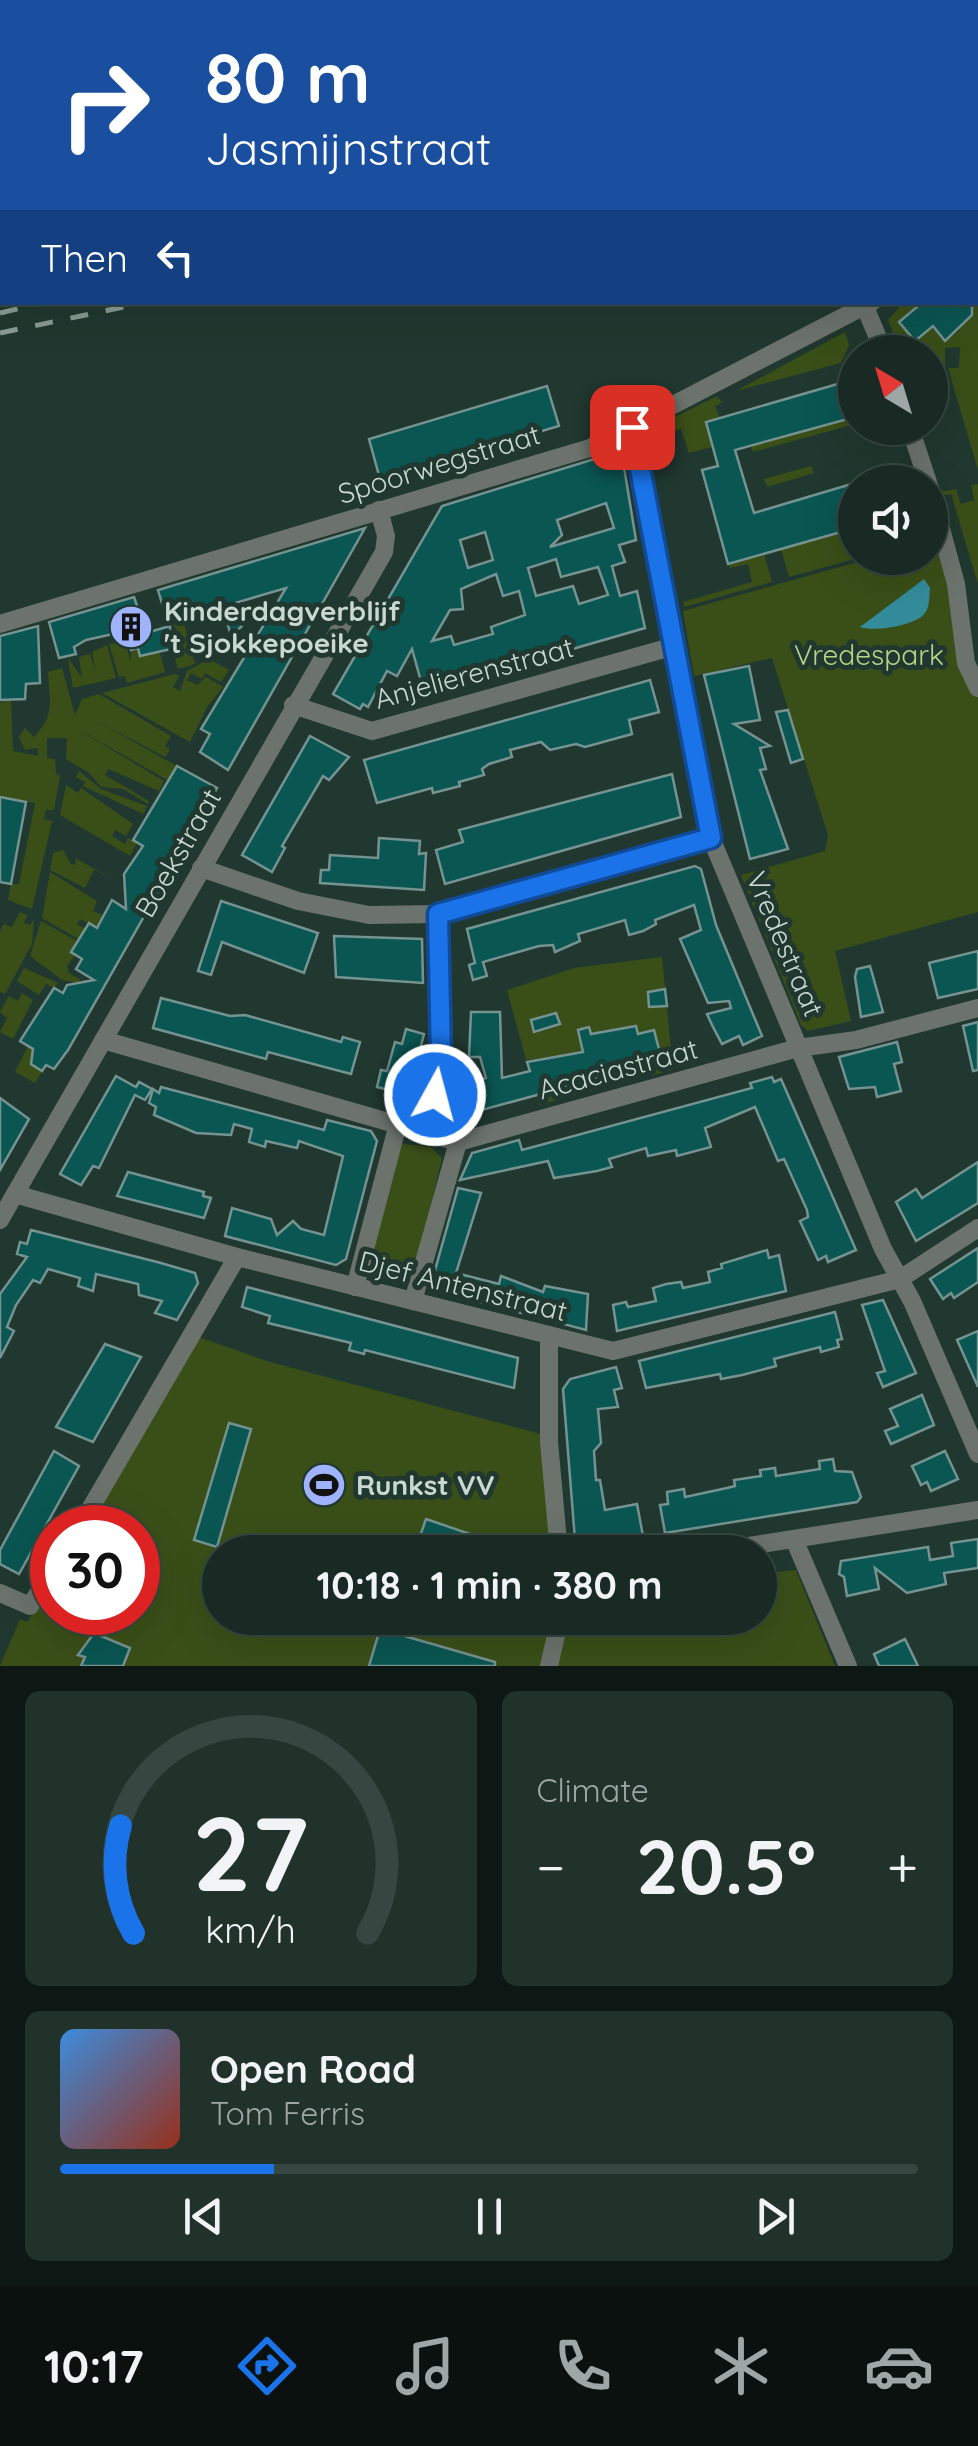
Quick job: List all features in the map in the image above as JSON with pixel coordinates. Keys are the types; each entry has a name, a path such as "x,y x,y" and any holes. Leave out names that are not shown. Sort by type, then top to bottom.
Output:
{"street":[{"path":"868,305 878,335"},
{"name":"Spoorwegstraat","path":"0,624 590,448 868,305"},
{"name":"Vredestraat","path":"632,427 669,611 671,647 711,838 883,1249 978,1454"},
{"name":"Boekstraat","path":"0,1220 384,552 386,536 379,510"},
{"path":"948,546 971,618 966,663 978,688"},
{"name":"Anjelierenstraat","path":"293,705 372,731 671,647"},
{"path":"201,868 298,901 370,915 438,914 711,838"},
{"path":"428,1132 441,1058 438,914"},
{"name":"Acaciastraat","path":"458,1142 798,1048 856,1040 978,1008"},
{"path":"103,1040 458,1142 413,1302"},
{"path":"355,1287 398,1124"},
{"name":"Djef Antenstraat","path":"15,1194 237,1257 612,1351 900,1279 978,1228"},
{"path":"92,1505 237,1257"},
{"path":"548,1338 550,1442 558,1535"},
{"path":"777,1542 978,1510"},
{"path":"794,1539 848,1666"},
{"path":"0,1594 30,1606"},
{"path":"549,1666 556,1635"}],"green space":[{"path":"901,305 917,305 915,335 894,335 888,320"},
{"path":"978,305 978,470 948,368 959,368 960,347 948,348 948,339 960,330 952,319"},
{"path":"933,326 941,335 922,335"},
{"path":"838,336 838,364 736,391"},
{"path":"717,396 722,403 715,406 720,418 706,423 712,447 689,453 681,429 673,431 669,420"},
{"path":"838,422 838,429 753,452 751,446"},
{"path":"811,466 814,473 767,487 764,479"},
{"path":"978,484 978,584 951,494 948,495 948,490 956,489 961,504 974,500 971,485"},
{"path":"838,534 838,564 789,577 781,549"},
{"path":"764,554 772,582 684,607 683,602 752,582 748,564 730,568 728,564"},
{"name":"Vredespark","path":"948,564 978,696 978,912 835,951 851,1021 808,1031 801,1025 741,875 825,851 828,835 772,658 694,676 683,611 838,568 838,575 948,575"},
{"path":"181,612 195,664 178,669 171,644 180,644 174,624"},
{"path":"125,642 131,662 131,650 138,648 140,656 157,643 165,672 127,683 125,676 119,677 109,644"},
{"path":"107,645 116,678 73,688 68,658 82,678 79,657 90,654 96,674 92,652"},
{"path":"209,659 229,670 221,682 205,673 202,679 191,673 187,680 197,685 206,677 223,687 207,707 190,742 102,693 175,674 179,676 173,687 180,691 187,671"},
{"path":"62,668 75,715 82,699 99,694 171,736 165,746 170,749 165,757 96,721 177,766 169,781 72,726 164,781 159,791 108,769 105,775 149,801 148,804 123,789 101,787 89,773 66,759 67,738 47,738 47,758 55,759 56,774 60,776 54,810 46,810 44,819 52,821 32,909 8,900 11,884 19,884 35,803 0,797 0,703 11,700 13,751 38,756 38,748 25,750 19,737 25,728 34,737 45,722 50,708 48,672"},
{"path":"79,771 101,789 147,806 143,814 83,786 85,782 76,777"},
{"path":"66,785 78,793 81,788 133,824 126,836 115,830 112,836 125,844 128,838 137,843 130,856 60,815"},
{"path":"63,850 71,864 76,865 75,858 110,878 94,870 85,888 50,870 53,853"},
{"path":"50,872 97,901 93,911 110,918 97,928 80,919 77,924 91,932 85,943 42,918"},
{"path":"20,912 27,915 24,923 30,925 34,919 32,944 5,994 0,992 0,931 4,924 12,927"},
{"path":"41,921 77,941 71,952 75,955 67,966 69,973 80,979 79,983 62,980 30,956"},
{"path":"662,957 673,1070 649,1076 646,1066 662,1061 653,1030 638,1034 635,1026 606,1038 604,1030 594,1033 594,1041 589,1027 578,1030 592,1091 539,1105 536,1096 553,1091 544,1058 526,1060 507,990 574,968"},
{"path":"24,968 58,983 54,988 46,984 39,995 17,981"},
{"path":"22,993 33,1000 13,1039 0,1032 7,1018 0,1012 9,996 18,1001"},
{"path":"28,1046 34,1046 31,1064 42,1071 35,1083 15,1072"},
{"path":"399,1143 431,1147 442,1158 418,1261 402,1282 363,1275"},
{"path":"193,1335 270,1362 541,1434 549,1535 202,1535 202,1635 777,1635 777,1572 796,1570 835,1666 0,1666 20,1619 27,1622 30,1618 30,1635 160,1635 160,1505 98,1505"}],"water":[{"path":"924,579 930,588 929,601 920,618 894,627 860,627"}],"building":[{"path":"919,305 972,305 972,315 948,338 933,326 922,335 910,335 899,322"},
{"path":"838,384 838,422 735,450 754,513 838,488 838,533 728,564 702,470 718,466 706,422"},
{"path":"547,386 559,426 380,479 369,439"},
{"path":"617,452 622,455 636,540 619,545 625,562 612,566 620,596 637,591 645,628 424,692 412,649 397,676 387,671 368,707 363,704 360,709 333,694 442,506","holes":["606,503 614,528 550,547 562,535 557,520","485,532 493,560 468,568 460,540","556,559 561,577 598,567 608,595 579,604 573,586 536,596 528,568","496,574 503,596 519,591 525,615 491,627 493,634 454,645 451,636 432,641 450,610 463,609 461,589"]},
{"path":"365,528 228,770 200,752 210,734 201,729 286,588 235,603 242,626 231,636 225,615 205,621 201,608 166,617 158,590"},
{"path":"134,597 146,633 170,626 171,649 140,656 138,648 131,650 126,633 113,634 86,640 74,647 76,654 59,658 49,622"},
{"path":"38,626 40,683 26,684 25,699 0,700 0,636"},
{"path":"749,666 760,720 734,724 770,746 760,748 766,769 760,770 788,849 750,859 704,675"},
{"path":"650,680 659,712 629,720 632,734 585,747 576,744 550,750 541,742 510,750 512,757 489,764 482,769 484,775 459,782 460,786 433,793 432,788 377,803 364,760"},
{"path":"788,710 803,759 791,763 776,712"},
{"path":"310,736 349,757 329,780 323,776 282,846 285,848 272,872 242,855"},
{"path":"177,766 217,788 68,1050 54,1069 46,1065 42,1071 31,1064 33,1049 20,1041 54,988 63,993 67,985 94,980 76,969 82,959 71,952 89,923 97,928 112,900 126,909 124,874 143,846 133,840"},
{"path":"672,774 681,817 445,884 436,850 463,842 459,830"},
{"path":"0,797 26,802 11,884 0,882"},
{"path":"379,838 420,841 419,854 426,853 424,890 320,883 321,870 329,870 330,855 378,858"},
{"path":"695,866 701,869 716,925 762,1036 743,1045 739,1036 722,1044 712,1025 707,1014 731,1008 729,1001 708,1003 680,939 701,930 694,905 629,935 625,920 578,934 580,941 555,952 553,945 539,946 483,962 487,976 473,980 469,965 475,963 467,929"},
{"path":"221,901 318,933 304,973 222,942 211,975 198,971"},
{"path":"334,936 422,939 423,983 336,977"},
{"path":"978,951 978,989 938,998 929,963"},
{"path":"870,966 883,1012 861,1017 855,977 857,969"},
{"path":"665,989 667,1006 649,1007 648,992"},
{"path":"161,998 230,1016 245,1015 341,1042 343,1037 360,1042 351,1074 268,1052 266,1059 153,1028"},
{"path":"471,1012 500,1012 502,1078 530,1071 527,1062 583,1052 578,1030 589,1027 591,1034 636,1026 638,1034 654,1030 662,1061 478,1111 470,1083 486,1078 480,1057 469,1057"},
{"path":"556,1013 560,1024 534,1032 531,1020"},
{"path":"978,1022 978,1070 973,1071 963,1026"},
{"path":"406,1029 424,1034 408,1095 377,1087 381,1070 387,1071 395,1042 402,1044"},
{"path":"897,1042 902,1062 894,1064 901,1091 877,1097 875,1087 849,1089 839,1057"},
{"path":"116,1076 136,1087 139,1082 152,1089 145,1100 135,1095 99,1168 93,1166 81,1185 60,1174"},
{"path":"772,1077 774,1082 781,1079 856,1250 828,1262 826,1256 818,1260 800,1221 808,1217 807,1210 784,1159 778,1161 755,1107 705,1128 711,1147 677,1156 676,1150 648,1156 646,1148 609,1159 612,1167 597,1171 554,1178 548,1161 460,1180 472,1153 519,1140 522,1150 752,1088 750,1083"},
{"path":"161,1087 324,1130 327,1120 371,1131 377,1141 346,1259 336,1265 225,1236 232,1208 271,1219 277,1235 293,1221 301,1229 324,1235 343,1156 299,1141 297,1148 266,1141 265,1147 249,1142 252,1129 234,1124 231,1135 196,1133 154,1115 156,1107 149,1103 153,1089 159,1093"},
{"path":"0,1098 29,1119 0,1170"},
{"path":"978,1162 978,1203 916,1241 896,1202 916,1189 922,1198"},
{"path":"128,1172 204,1192 203,1196 211,1198 204,1218 117,1196"},
{"path":"458,1188 481,1193 456,1273 499,1284 501,1276 543,1292 545,1286 588,1294 586,1330 438,1291 432,1281"},
{"path":"31,1230 195,1273 198,1283 177,1320 155,1313 162,1301 139,1295 138,1284 96,1274 93,1291 78,1286 80,1278 48,1269 40,1283 33,1280 16,1305 7,1327 14,1331 0,1358 0,1294 27,1257 17,1254 20,1242 27,1244"},
{"path":"978,1248 978,1282 954,1298 951,1293 943,1299 930,1279"},
{"path":"767,1250 769,1258 779,1255 786,1291 617,1331 613,1305 626,1302 628,1307 656,1301 653,1288 666,1284 681,1282 683,1288 710,1282 708,1272 722,1268 721,1264"},
{"path":"247,1287 518,1358 514,1388 365,1350 364,1354 349,1350 351,1343 268,1323 270,1316 242,1307"},
{"path":"883,1300 916,1373 883,1387 877,1373 885,1371 862,1305"},
{"path":"835,1312 842,1339 837,1340 839,1347 821,1352 820,1347 774,1359 776,1366 742,1375 721,1379 720,1374 646,1388 639,1361"},
{"path":"978,1331 978,1387 957,1340"},
{"path":"105,1344 141,1357 93,1442 56,1427"},
{"path":"616,1367 622,1388 614,1390 618,1407 598,1409 601,1443 594,1451 596,1480 600,1480 605,1510 637,1504 643,1535 575,1535 563,1389 570,1379"},
{"path":"922,1395 934,1425 891,1444 885,1431 898,1426 890,1409"},
{"path":"229,1423 251,1429 220,1535 202,1535 202,1542 194,1540"},
{"path":"54,1451 79,1466 57,1505 30,1505 30,1554 19,1574 0,1564 0,1550"},
{"path":"945,1451 958,1479 931,1491 927,1482 921,1485 912,1466"},
{"path":"833,1459 835,1471 852,1472 861,1497 857,1502 665,1533 660,1505 668,1504 667,1492 684,1489 685,1497 735,1486 734,1480 761,1476 760,1470 775,1468 776,1476 820,1469 819,1461"},
{"path":"426,1519 470,1534 470,1535 420,1535"},
{"path":"978,1539 978,1568 944,1573 946,1584 907,1593 875,1568 879,1589 847,1596 844,1577 839,1574 841,1561 928,1547 930,1560 953,1556 951,1543"},
{"path":"93,1635 130,1648 123,1666 81,1666 85,1657 78,1655"},
{"path":"378,1635 401,1635 495,1662 495,1666 369,1666"},
{"path":"905,1639 918,1666 879,1666 874,1654"}],"railway":[{"path":"0,313 33,305"},
{"path":"0,333 133,305"}],"place":[{"name":"Kinderdagverblijf 't Sjokkepoeike","path":"131,627"},
{"name":"Runkst VV","path":"324,1485"}],"route":[{"path":"435,1095 441,1058 438,914 711,838 671,647 669,611 632,427"}]}
